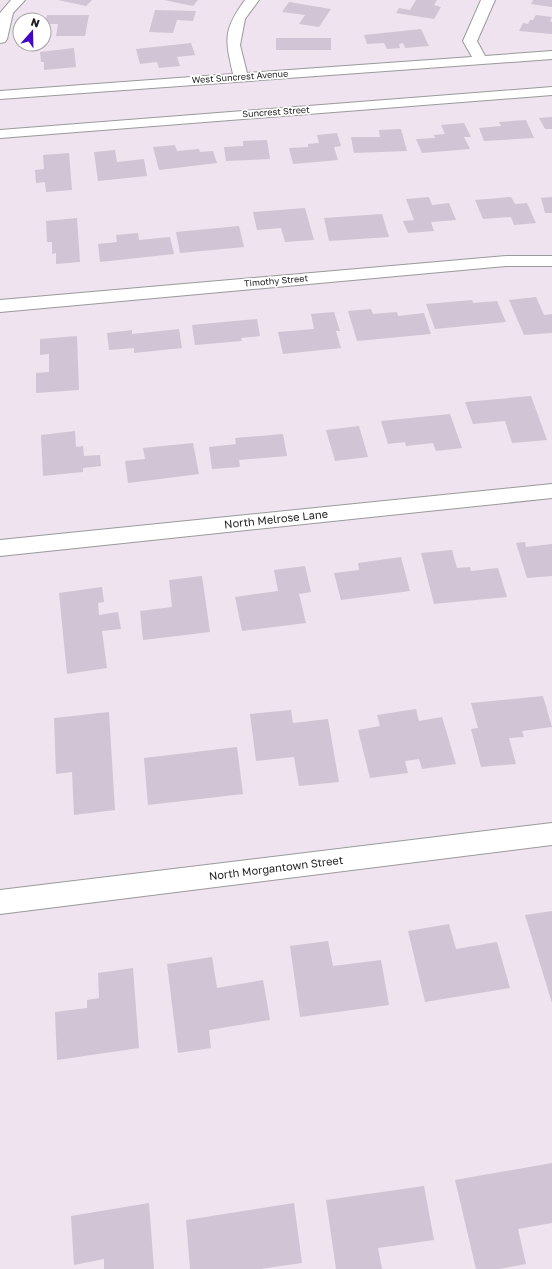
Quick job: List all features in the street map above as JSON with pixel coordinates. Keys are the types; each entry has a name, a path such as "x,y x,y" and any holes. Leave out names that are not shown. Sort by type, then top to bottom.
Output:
{"street":[{"path":"0,39 7,12 18,0"},
{"path":"241,77 233,45 238,19 252,0"},
{"path":"481,60 470,40 488,0"},
{"name":"West Suncrest Avenue","path":"0,95 552,55"},
{"name":"Suncrest Street","path":"0,134 552,91"},
{"name":"Timothy Street","path":"0,306 506,261 552,261"},
{"name":"North Melrose Lane","path":"0,548 552,491"},
{"name":"North Morgantown Street","path":"0,902 552,834"}],"building":[{"path":"58,0 92,0 86,6"},
{"path":"164,0 198,0 193,6"},
{"path":"416,0 437,0 434,5 441,7 434,19 396,13 399,8 410,10"},
{"path":"533,0 552,0 552,7 531,4"},
{"path":"289,2 331,9 319,27 299,24 305,15 282,12"},
{"path":"155,10 196,11 193,21 177,20 173,33 149,32"},
{"path":"52,15 89,15 85,36 56,36 58,24 52,24"},
{"path":"536,15 552,17 550,21 552,22 552,34 519,31 523,23 528,24"},
{"path":"421,29 429,46 405,48 403,43 399,44 400,48 387,49 384,43 367,44 364,35"},
{"path":"276,38 331,38 331,50 276,50"},
{"path":"191,43 195,55 177,57 180,66 159,68 157,62 140,64 136,49"},
{"path":"74,48 76,67 44,70 44,62 41,62 40,52 52,52 52,51"},
{"path":"552,117 552,129 545,129 539,118"},
{"path":"526,120 534,138 484,141 479,128 501,126 499,122"},
{"path":"464,123 471,137 464,137 470,149 422,153 416,139 435,138 434,135 445,134 441,125"},
{"path":"401,129 407,151 354,153 351,137 380,137 379,130"},
{"path":"337,133 341,146 334,147 338,160 293,164 289,148 308,147 308,144 319,143 317,135"},
{"path":"267,140 270,159 226,161 224,147 243,146 243,141"},
{"path":"175,145 177,151 199,149 200,152 213,151 217,163 159,170 153,147"},
{"path":"115,150 117,162 144,159 147,176 98,181 94,152"},
{"path":"69,153 72,190 46,192 45,182 36,183 35,170 44,169 43,155"},
{"path":"429,197 432,205 449,203 456,220 431,222 434,231 408,233 403,221 414,220 406,199"},
{"path":"511,197 515,204 527,203 536,223 514,225 511,217 483,219 475,200"},
{"path":"552,197 552,213 545,213 541,198"},
{"path":"305,208 314,240 285,242 281,228 257,230 253,212"},
{"path":"382,214 389,237 329,241 324,218"},
{"path":"77,218 80,262 56,264 56,253 52,254 52,242 47,242 46,221"},
{"path":"239,226 244,247 180,253 176,232"},
{"path":"138,233 139,240 170,237 174,254 100,262 98,244 117,242 116,235"},
{"path":"536,297 544,315 552,314 552,333 524,335 509,300"},
{"path":"472,300 473,303 497,301 506,322 435,329 426,304"},
{"path":"371,309 373,314 397,312 398,316 424,313 431,334 357,341 348,311"},
{"path":"334,312 340,331 336,331 341,348 283,354 278,332 314,329 311,314"},
{"path":"257,319 260,336 241,338 242,341 195,345 192,325"},
{"path":"179,329 182,348 134,353 134,348 109,350 107,333 132,330 132,334"},
{"path":"77,336 79,390 36,393 36,373 49,372 49,354 40,355 40,339"},
{"path":"531,396 547,440 512,443 505,421 473,424 465,402"},
{"path":"450,414 462,448 436,451 433,443 406,446 405,442 388,444 381,421"},
{"path":"359,426 368,457 335,461 326,430"},
{"path":"75,431 76,447 83,446 84,456 100,455 101,466 83,468 83,472 43,476 41,435"},
{"path":"283,434 287,456 239,460 240,467 212,469 209,447 236,444 235,438"},
{"path":"193,443 199,474 128,483 125,461 145,459 143,448"},
{"path":"525,542 526,547 552,544 552,576 527,578 516,543"},
{"path":"452,550 457,568 470,567 471,571 498,568 507,597 434,604 421,553"},
{"path":"401,557 410,591 341,600 334,573 359,570 358,563"},
{"path":"305,566 311,592 299,594 306,623 242,631 235,597 278,591 274,570"},
{"path":"202,576 210,632 143,640 140,611 172,607 169,580"},
{"path":"102,587 104,602 98,603 99,615 118,612 121,629 102,631 107,668 67,674 59,593"},
{"path":"543,696 552,727 522,731 524,737 509,738 516,764 481,767 471,729 478,728 471,703"},
{"path":"416,709 419,721 442,717 456,764 422,769 419,759 405,761 408,773 370,778 358,730 380,726 377,715"},
{"path":"291,710 293,723 328,719 339,782 299,786 294,757 256,761 250,714"},
{"path":"109,712 115,810 74,815 72,772 56,774 54,718"},
{"path":"237,747 243,794 148,805 144,758"},
{"path":"552,911 552,1003 525,915"},
{"path":"449,924 456,949 497,942 510,988 425,1002 408,931"},
{"path":"328,941 333,966 381,960 389,1005 300,1017 290,946"},
{"path":"212,957 217,988 263,980 270,1020 209,1030 211,1048 178,1053 167,964"},
{"path":"133,968 139,1048 57,1060 55,1012 87,1008 87,1000 99,998 98,973"},
{"path":"552,1163 552,1223 518,1229 526,1264 499,1269 476,1269 455,1180"},
{"path":"424,1186 434,1240 378,1248 382,1269 336,1269 326,1200"},
{"path":"149,1203 154,1269 104,1269 104,1259 74,1265 71,1216"},
{"path":"294,1203 302,1263 260,1269 190,1269 186,1220"}]}
